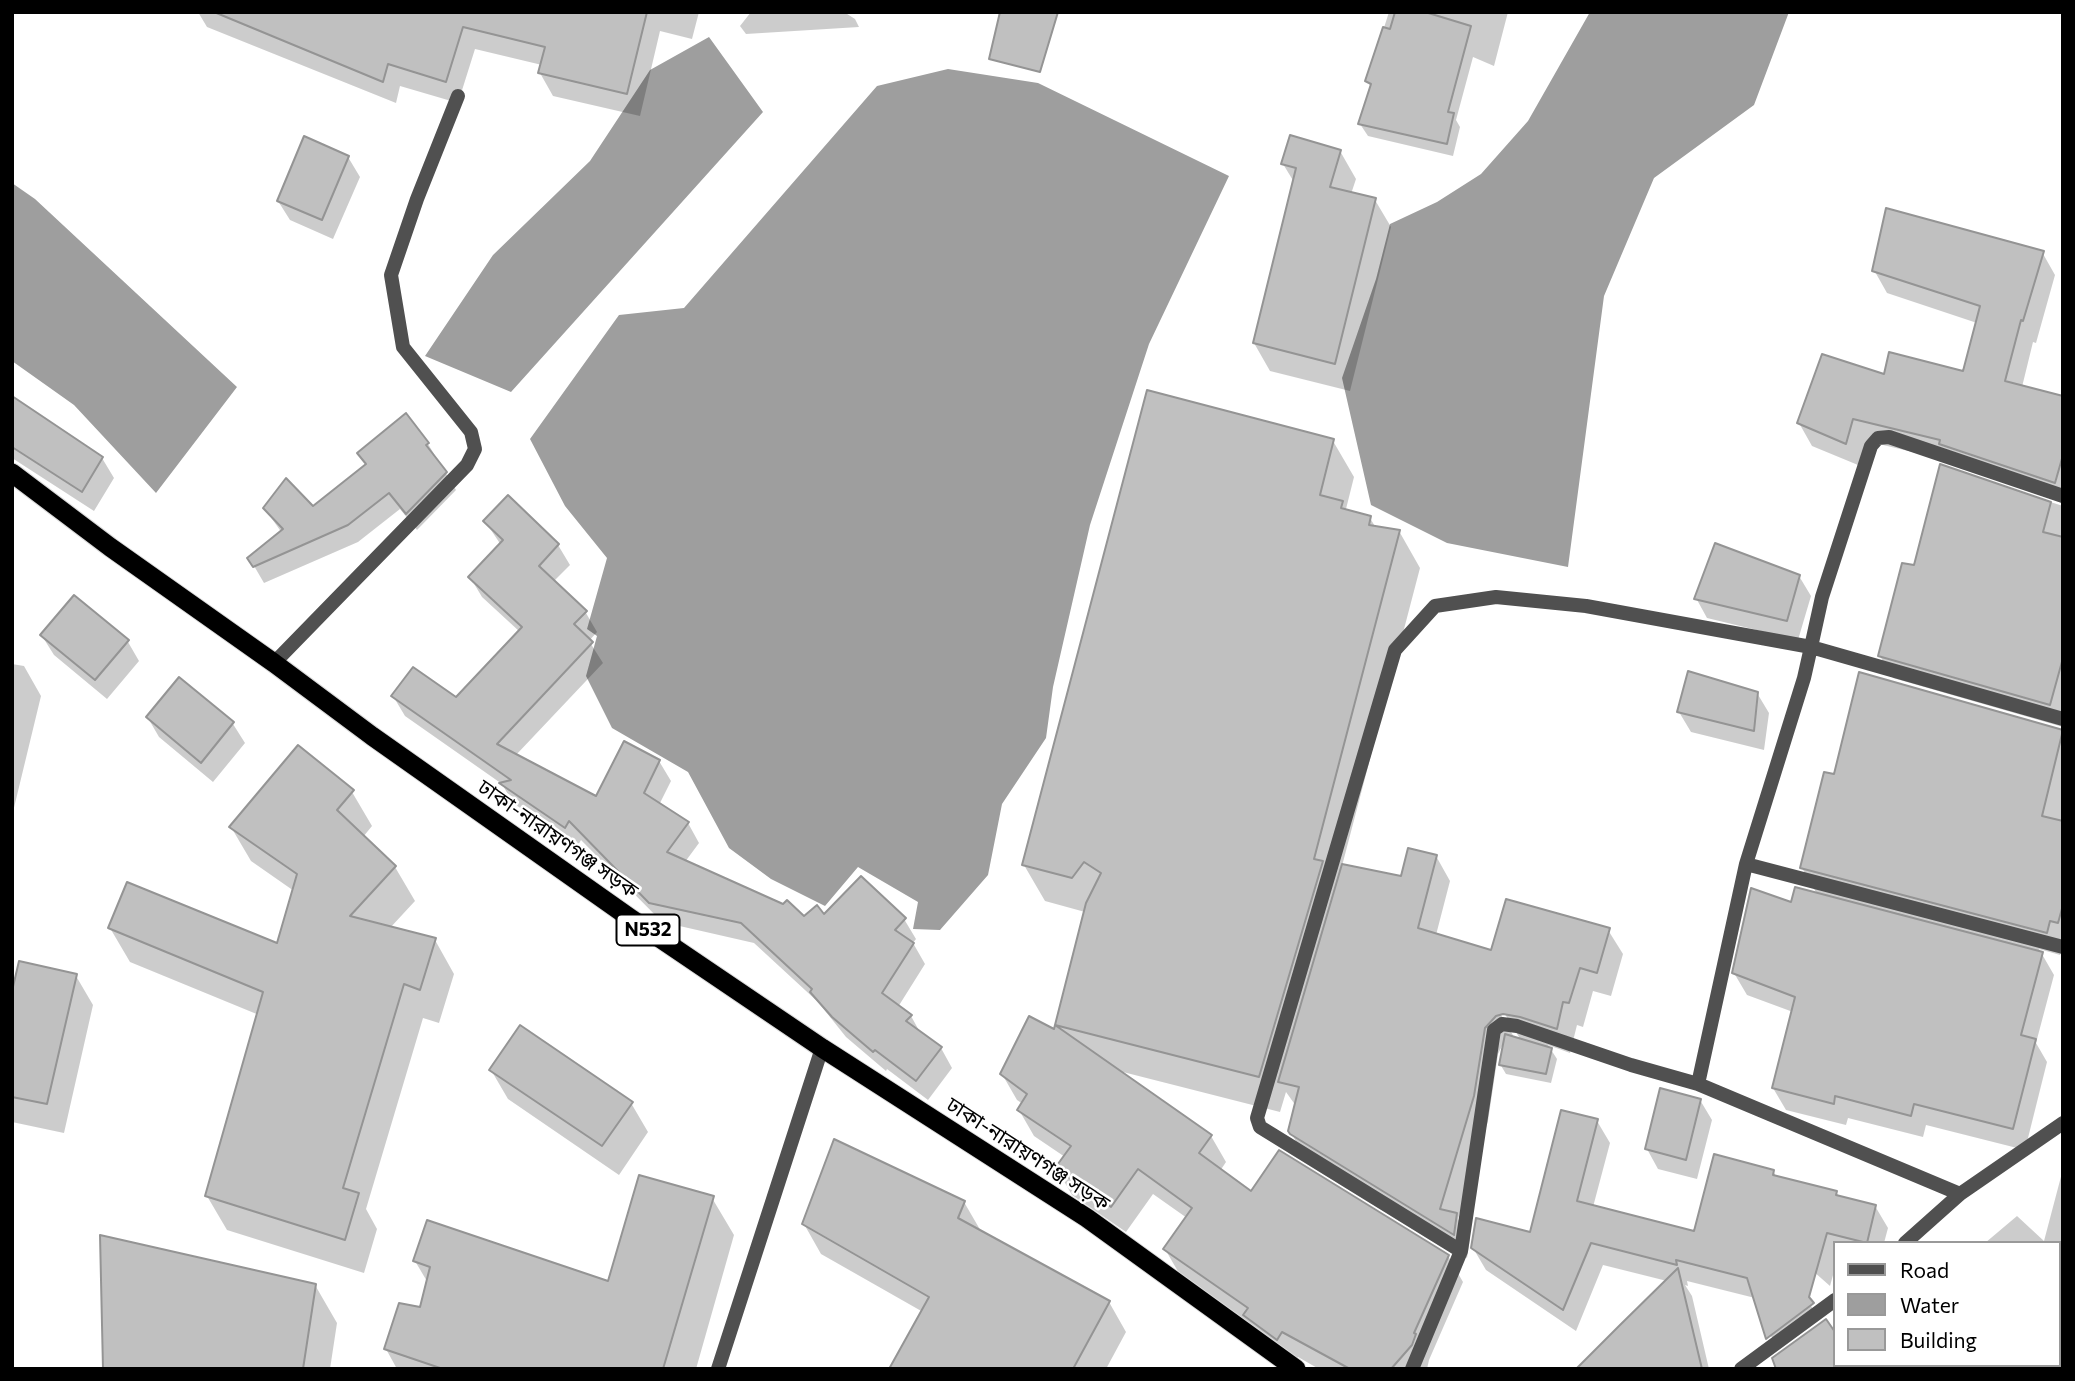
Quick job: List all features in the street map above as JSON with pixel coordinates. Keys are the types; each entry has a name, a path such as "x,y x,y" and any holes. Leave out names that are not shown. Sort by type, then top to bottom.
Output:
{"highway":[{"name":"ঢাকা-নারায়ণগঞ্জ সড়ক","path":"12,473 372,736 631,918 822,1048 1087,1218 1296,1369"}],"street":[{"path":"274,663 467,465 475,449 471,432 402,346 391,275 417,199 458,96"},
{"path":"1698,1084 1748,857 1804,678 1830,572 1871,446 1878,438 1889,437 2063,496"},
{"path":"1461,1251 1260,1127 1257,1118 1395,650 1435,606 1496,597 1586,606 1811,647 2063,719"},
{"path":"1748,857 2063,947"},
{"path":"1412,1369 1461,1251 1494,1030 1502,1024 1517,1026 1631,1065 1698,1084 1960,1194"},
{"path":"718,1369 822,1048"},
{"path":"1907,1241 1960,1194 2063,1124"},
{"path":"1741,1369 1834,1301"}],"water":[{"path":"1590,12 1789,12 1754,105 1654,178 1604,296 1568,567 1447,543 1371,505 1342,378 1376,279 1390,224 1437,202 1481,174 1528,121"},
{"path":"709,37 763,112 511,392 425,356 493,255 590,161 650,70"},
{"path":"948,69 1038,83 1229,176 1149,344 1090,525 1053,687 1046,738 1002,804 988,875 940,930 913,929 918,902 858,867 825,906 771,879 729,848 688,772 612,728 586,676 597,636 587,629 607,558 565,506 530,439 619,315 684,308 877,86"},
{"path":"12,183 35,199 237,387 156,493 74,405 12,361"}],"building":[{"path":"214,12 647,12 627,94 538,73 545,47 463,27 446,82 388,64 383,82"},
{"path":"1000,12 1058,12 1040,72 989,59"},
{"path":"1395,12 1425,12 1471,26 1448,112 1454,113 1447,144 1358,124 1371,84 1365,81 1383,27 1390,29"},
{"path":"1290,135 1341,150 1330,187 1376,198 1335,364 1253,343 1296,168 1281,164"},
{"path":"304,136 349,156 322,220 277,201"},
{"path":"1886,208 2044,251 2023,321 2021,320 2005,381 2063,396 2063,455 2055,483 1939,444 1940,440 1853,419 1846,444 1797,423 1822,354 1884,374 1889,352 1963,371 1980,306 1872,271"},
{"path":"1147,390 1334,439 1320,495 1343,501 1341,508 1371,516 1369,525 1400,530 1314,859 1323,861 1259,1077 1055,1025 1086,903 1101,873 1084,862 1072,878 1022,865"},
{"path":"12,396 103,457 82,492 12,447"},
{"path":"406,413 447,472 406,514 389,493 348,525 253,567 247,558 283,529 263,508 286,478 313,506 366,464 357,453"},
{"path":"1940,464 2051,502 2043,532 2063,537 2063,658 2050,705 1878,656 1902,563 1914,565"},
{"path":"508,495 559,544 539,566 587,611 574,624 593,642 497,744 596,796 624,741 660,760 644,793 689,822 667,852 783,904 787,900 804,916 817,905 824,914 861,876 906,918 895,930 914,943 882,993 912,1015 906,1021 942,1047 916,1081 875,1050 873,1052 832,1017 810,992 812,989 741,923 649,903 569,821 565,828 499,783 511,780 391,696 413,667 456,697 522,627 468,577 503,540 483,521"},
{"path":"1715,543 1800,575 1787,621 1694,599"},
{"path":"74,595 129,640 95,680 40,635"},
{"path":"1688,671 1758,692 1754,731 1677,712"},
{"path":"1859,672 2063,730 2042,816 2063,821 2063,905 2058,923 2050,921 2047,933 1800,868 1824,772 1834,774"},
{"path":"179,677 234,722 201,763 146,717"},
{"path":"298,745 354,790 337,810 396,866 350,916 436,938 420,990 404,984 343,1188 359,1193 345,1240 205,1196 263,992 108,928 127,882 277,943 297,874 229,827"},
{"path":"1408,848 1437,855 1418,928 1491,950 1506,899 1610,928 1597,973 1580,968 1569,1003 1563,1002 1557,1029 1503,1014 1496,1016 1485,1028 1474,1096 1440,1209 1457,1213 1454,1235 1290,1134 1288,1131 1299,1087 1278,1082 1342,864 1401,876"},
{"path":"1795,887 2043,952 2021,1035 2036,1039 2013,1129 1914,1104 1911,1116 1835,1096 1834,1104 1772,1088 1795,997 1732,973 1751,888 1791,902"},
{"path":"19,961 77,974 47,1104 12,1097 12,991"},
{"path":"1029,1016 1054,1029 1055,1025 1212,1135 1199,1153 1251,1191 1279,1150 1449,1255 1414,1333 1416,1334 1412,1345 1391,1369 1350,1369 1282,1332 1277,1340 1243,1315 1248,1308 1163,1249 1192,1208 1138,1169 1111,1207 1055,1168 1071,1146 1017,1110 1027,1094 1000,1074"},
{"path":"520,1025 633,1102 602,1146 489,1070"},
{"path":"1505,1034 1552,1048 1546,1074 1499,1065"},
{"path":"1660,1088 1701,1099 1686,1160 1645,1149"},
{"path":"1561,1110 1598,1119 1577,1201 1694,1231 1714,1154 1774,1170 1773,1175 1837,1191 1836,1195 1876,1205 1867,1241 1827,1233 1809,1297 1814,1303 1766,1339 1747,1278 1676,1260 1677,1265 1591,1243 1563,1310 1471,1248 1476,1218 1530,1232"},
{"path":"834,1139 965,1201 958,1218 1110,1301 1073,1369 889,1369 929,1297 802,1224"},
{"path":"639,1175 714,1196 663,1369 443,1369 384,1349 399,1303 420,1307 430,1267 413,1261 427,1220 608,1281"},
{"path":"100,1235 316,1284 303,1369 103,1369"},
{"path":"1678,1268 1702,1369 1576,1369 1619,1326"},
{"path":"1826,1319 1834,1331 1835,1369 1776,1369 1772,1358"}]}
